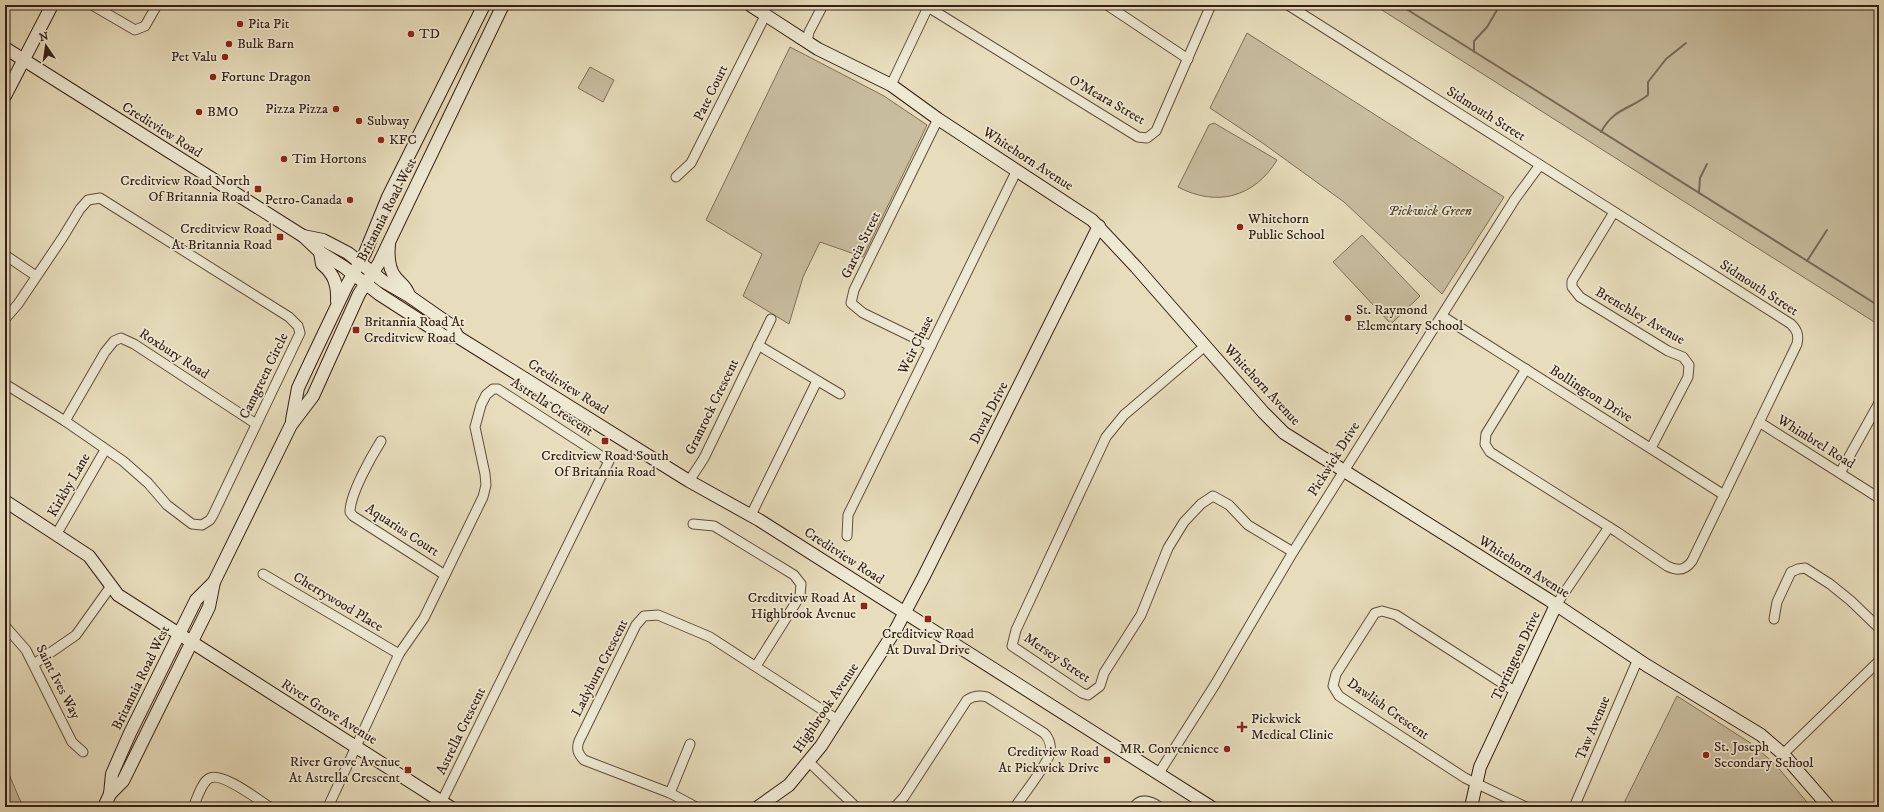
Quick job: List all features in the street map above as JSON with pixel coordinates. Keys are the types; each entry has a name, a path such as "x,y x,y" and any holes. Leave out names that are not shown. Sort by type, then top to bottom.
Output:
{"main road":[{"path":"5,96 52,5"},
{"name":"Britannia Road West","path":"291,425 298,388 337,304 359,262 388,197 484,5"},
{"name":"Britannia Road West","path":"110,794 123,781 192,643 209,607 214,582 291,425 313,396 359,294 390,239 503,5"},
{"name":"Whitehorn Avenue","path":"750,5 807,42 891,85 938,119 1092,220 1099,226 1263,412 1284,433 1556,605 1638,659 1761,735 1783,754 1829,807"},
{"name":"Creditview Road","path":"5,48 304,236 320,252 444,336 458,337 689,481 751,515 1211,807"},
{"name":"Duval Drive","path":"905,612 1099,226"},
{"name":"Creditview Road","path":"304,236 323,240 348,253 383,281 409,296 452,326 458,337"},
{"path":"390,239 388,253 390,267 396,278 405,285 409,296"},
{"path":"320,252 322,264 330,271 336,281 337,304"},
{"name":"River Grove Avenue","path":"5,501 89,556 118,595 178,635 356,746 444,805"},
{"name":"Britannia Road West","path":"104,807 110,794 112,774 130,733 196,600 214,582"},
{"name":"Torrington Drive","path":"1471,807 1480,767 1556,605"},
{"name":"Highbrook Avenue","path":"758,807 789,784 809,762 838,720 905,612"}],"street":[{"path":"92,5 135,30 145,26 157,5"},
{"path":"807,42 809,32 823,5"},
{"path":"1107,5 1188,59"},
{"name":"O'Meara Street","path":"928,6 1138,137 1147,138 1156,130 1211,5"},
{"name":"Sidmouth Street","path":"1288,5 1791,324 1799,337 1797,344 1692,561 1688,566 1682,569 1674,570 1490,452 1485,444 1486,434 1526,369"},
{"path":"891,85 928,6"},
{"name":"Pate Court","path":"676,177 691,163 765,16"},
{"name":"Garcia Street","path":"931,346 863,313 851,303 854,290 938,119"},
{"name":"Pickwick Drive","path":"1159,773 1216,684 1293,552 1343,471 1515,200 1540,165"},
{"name":"Weir Chase","path":"847,536 848,516 1017,170"},
{"name":"Camgreen Circle","path":"5,319 18,304 63,238 80,209 88,200 100,198 290,317 298,326 299,337 213,515 210,520 202,525 192,524 180,516 135,470 65,420 5,384"},
{"name":"Brenchley Avenue","path":"1614,212 1572,281 1572,287 1580,297 1668,351 1683,357 1689,365 1688,377 1651,448"},
{"path":"5,255 36,276"},
{"name":"Bollington Drive","path":"1442,316 1724,495"},
{"name":"Granrock Crescent","path":"689,481 704,458 771,319"},
{"name":"Roxbury Road","path":"65,420 105,352 114,341 121,338 134,344 256,424"},
{"path":"758,345 840,394"},
{"name":"Mersey Street","path":"1205,346 1124,415 1106,437 1016,630 1012,646 1082,693 1088,695 1100,686 1104,673 1141,615 1168,548 1180,528 1201,504 1213,496 1229,505 1248,524 1293,552"},
{"path":"751,515 817,381"},
{"name":"Astrella Crescent","path":"328,807 399,654 424,618 483,497 486,485 475,427 481,405 489,392 493,389 503,390 609,461 444,805"},
{"path":"1840,473 1879,403"},
{"name":"Whimbrel Road","path":"1759,422 1879,498"},
{"name":"Aquarius Court","path":"382,441 372,456 352,499 350,512 353,516 445,575"},
{"name":"Kirkby Lane","path":"56,535 105,450"},
{"path":"693,524 714,526 794,575 801,584 800,596 756,666"},
{"name":"Torrington Drive","path":"1556,605 1609,527"},
{"path":"1774,619 1777,602 1791,572 1805,568 1830,584 1851,601 1879,628"},
{"name":"Cherrywood Place","path":"263,574 399,654"},
{"path":"34,664 76,635 111,586"},
{"name":"Dawlish Crescent","path":"1477,784 1339,696 1333,686 1336,674 1375,613 1382,611 1396,615 1516,692"},
{"name":"Ladyburn Crescent","path":"696,807 670,793 584,760 578,754 577,747 640,620 649,615 658,615 710,637 838,720"},
{"name":"Saint Ives Way","path":"5,626 26,650 72,742 83,752"},
{"name":"Taw Avenue","path":"1574,807 1638,659"},
{"path":"1783,754 1879,661"},
{"path":"895,807 904,797 967,700 976,696 982,696 987,697 1044,733 1050,742 1049,756 1015,807"},
{"path":"670,793 690,744"},
{"path":"809,762 856,807"},
{"path":"193,807 204,784 209,778 215,777 225,779 270,807"},
{"path":"1477,784 1526,807"},
{"path":"1134,807 1140,802 1144,801 1154,803 1160,807"}],"green space":[{"path":"1374,5 1879,5 1879,325"},
{"name":"Pickwick Green","path":"1247,33 1504,197 1442,294 1344,202 1264,144 1210,108"},
{"path":"790,47 884,96 927,125 863,257 820,242 803,277 789,324 743,296 762,254 706,220"},
{"path":"590,67 614,80 603,102 578,88"},
{"path":"1214,123 1277,160 1268,173 1246,191 1220,197 1206,197 1178,187 1209,125"},
{"path":"1362,235 1420,296 1391,324 1333,262"},
{"name":"St. Joseph Secondary School","path":"1677,696 1752,744 1776,765 1811,807 1622,807"},
{"path":"5,765 23,807 5,807"}],"waterway":[{"path":"1400,5 1879,306"},
{"path":"1474,52 1474,41 1487,27 1500,5"},
{"path":"1601,132 1611,118 1648,95 1648,82 1666,59 1686,43"},
{"path":"1699,193 1700,178 1707,164"},
{"path":"1807,261 1827,230"}],"place":[{"name":"Pita Pit","path":"240,24"},
{"name":"TD","path":"411,34"},
{"name":"Bulk Barn","path":"229,44"},
{"name":"Pet Valu","path":"225,57"},
{"name":"Fortune Dragon","path":"213,77"},
{"name":"Pizza Pizza","path":"336,109"},
{"name":"BMO","path":"199,112"},
{"name":"Subway","path":"359,121"},
{"name":"KFC","path":"381,140"},
{"name":"Tim Hortons","path":"284,159"},
{"name":"Creditview Road North Of Britannia Road","path":"258,189"},
{"name":"Petro-Canada","path":"350,200"},
{"name":"Whitehorn Public School","path":"1240,227"},
{"name":"Creditview Road At Britannia Road","path":"280,237"},
{"name":"St. Raymond Elementary School","path":"1348,318"},
{"name":"Britannia Road At Creditview Road","path":"356,330"},
{"name":"Creditview Road South Of Britannia Road","path":"605,441"},
{"name":"Creditview Road At Highbrook Avenue","path":"864,606"},
{"name":"Creditview Road At Duval Drive","path":"928,619"},
{"name":"Pickwick Medical Clinic","path":"1242,727"},
{"name":"MR. Convenience","path":"1227,749"},
{"name":"St. Joseph Secondary School","path":"1706,755"},
{"name":"Creditview Road At Pickwick Drive","path":"1107,760"},
{"name":"River Grove Avenue At Astrella Crescent","path":"408,770"}]}
